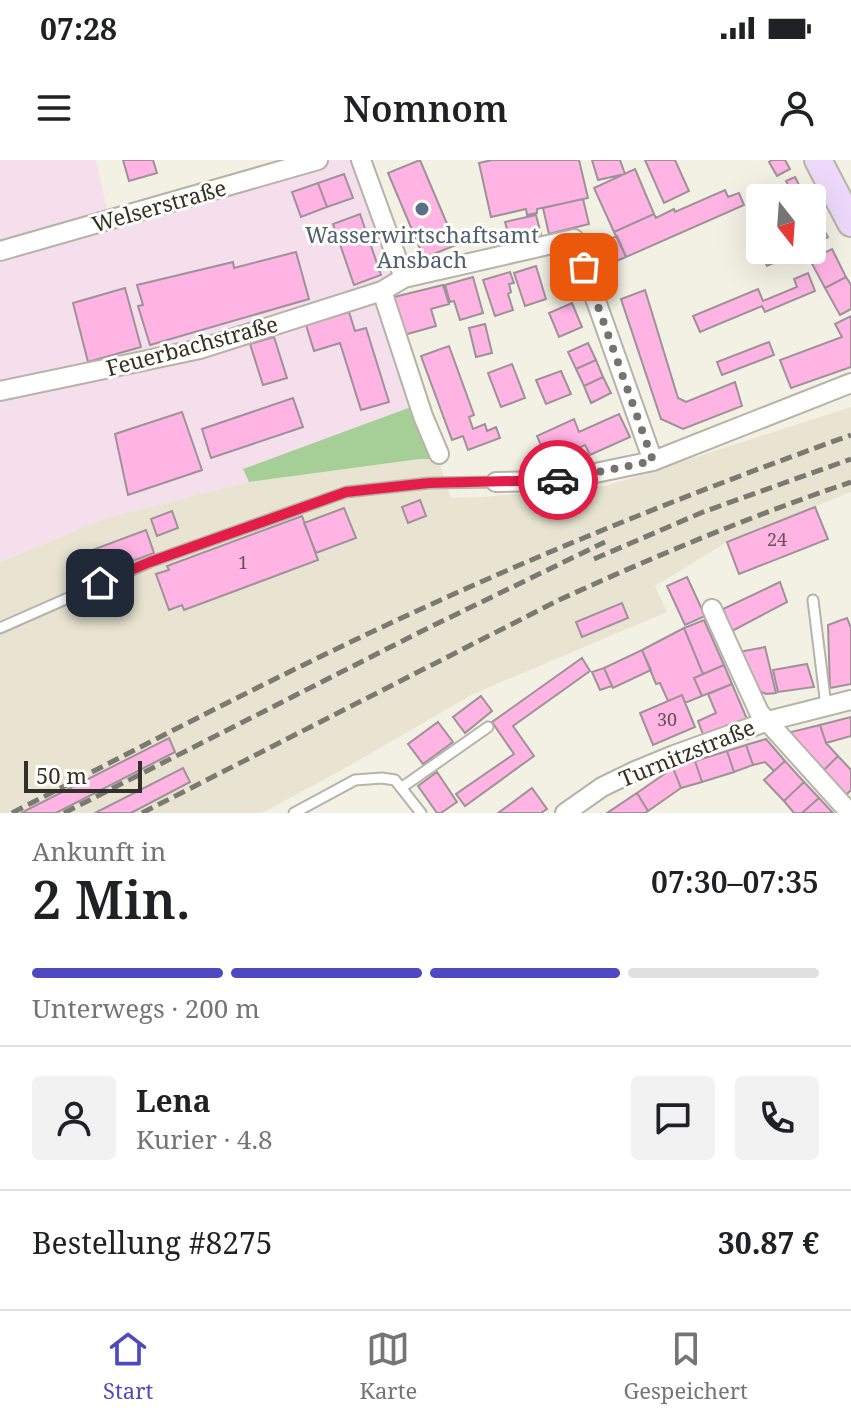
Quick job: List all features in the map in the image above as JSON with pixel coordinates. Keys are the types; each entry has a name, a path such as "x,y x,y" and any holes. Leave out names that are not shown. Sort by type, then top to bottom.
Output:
{"street":[{"name":"Welserstraße","path":"0,251 318,160"},
{"path":"361,160 404,278"},
{"path":"818,160 851,223"},
{"name":"Feuerbachstraße","path":"0,391 200,349 382,291 404,278 574,239 653,461"},
{"path":"382,291 423,416 439,454"},
{"path":"496,482 557,481 653,461 851,383"},
{"name":"Turnitzstraße","path":"712,609 759,712 768,721"},
{"name":"Turnitzstraße","path":"565,813 602,787 635,771 768,721 851,700"},
{"path":"768,721 850,813"}],"lane":[{"path":"0,628 150,562 346,492 429,483 496,482"},
{"path":"813,600 826,706"},
{"path":"401,788 488,727"},
{"path":"294,813 355,780 382,778 395,780 421,813"}],"shaded area":[{"path":"0,160 96,160 111,226 330,160 364,160 410,281 384,293 419,404 244,469 249,482 106,518 0,562"},
{"path":"851,407 851,492 727,542 655,586 667,612 473,694 262,813 0,813 0,562 106,518 249,482 438,459 451,498 606,486"}],"green space":[{"path":"419,404 438,459 249,482 243,469"}],"building":[{"path":"123,160 153,160 157,173 129,181"},
{"name":"Wasserwirtschaftsamt Ansbach","path":"420,160 456,245 424,258 388,173"},
{"path":"492,160 579,160 588,198 537,209 537,213 527,215 526,209 491,217 479,163"},
{"path":"592,160 620,160 625,174 598,180"},
{"path":"645,160 675,160 689,191 664,203"},
{"path":"785,160 790,169 777,176 769,162"},
{"path":"635,169 654,214 614,232 594,188"},
{"path":"344,174 353,198 327,207 318,183"},
{"path":"795,177 798,184 788,184 786,181"},
{"path":"318,183 327,207 301,217 292,192"},
{"path":"725,190 728,197 739,193 744,205 626,257 614,232 654,214 656,218 674,209 675,212"},
{"path":"583,199 589,224 549,234 543,208"},
{"path":"360,214 381,275 354,285 333,224"},
{"path":"536,215 541,234 510,241 505,222"},
{"path":"617,236 626,257 612,263 603,242"},
{"path":"832,249 846,277 825,288 812,264 826,264 826,252"},
{"path":"296,252 309,299 150,345 138,306 143,305 137,285 233,262 234,268"},
{"path":"536,266 546,299 525,306 514,273"},
{"path":"510,272 514,283 509,284 511,292 508,294 513,310 495,316 483,280"},
{"path":"808,273 815,291 765,312 762,306 700,332 693,316 758,289 763,301 797,287 794,279"},
{"path":"473,277 483,313 460,320 445,285"},
{"path":"846,277 851,285 851,309 840,315 825,288"},
{"name":"Wasserwirtschaftsamt Ansbach","path":"443,285 449,304 431,309 436,326 404,335 394,297"},
{"path":"125,288 141,347 88,362 73,303"},
{"path":"645,290 678,398 686,402 735,382 742,406 683,429 661,419 621,299"},
{"path":"572,303 582,327 559,337 549,313"},
{"path":"349,312 355,331 366,328 389,402 361,410 340,343 314,351 306,325"},
{"path":"851,316 851,367 791,388 780,360 842,337 835,324"},
{"path":"485,324 492,353 476,357 469,328"},
{"path":"274,337 287,378 263,385 250,344"},
{"path":"769,342 774,355 722,375 717,362"},
{"path":"588,343 596,360 576,369 568,352"},
{"path":"449,346 474,415 469,417 473,429 485,424 487,431 496,427 500,438 468,450 463,436 452,440 421,356"},
{"path":"596,360 603,377 584,386 576,369"},
{"path":"512,364 525,398 501,407 488,373"},
{"path":"561,371 571,394 546,404 536,380"},
{"path":"603,377 611,393 591,403 584,386"},
{"path":"293,398 303,427 211,458 202,429"},
{"path":"182,412 202,470 128,495 115,434"},
{"path":"619,414 630,437 590,455 585,445 548,462 537,436 574,419 579,432"},
{"path":"420,500 426,516 408,523 402,507"},
{"path":"815,507 828,539 739,574 727,542"},
{"path":"344,508 356,538 316,553 304,523"},
{"path":"172,511 178,528 157,536 151,519"},
{"path":"302,516 318,560 184,610 182,605 169,610 156,574 169,570 167,566"},
{"path":"146,530 154,553 76,582 68,559"},
{"path":"687,577 705,616 685,625 667,586"},
{"path":"780,582 787,602 732,631 723,609"},
{"path":"622,603 628,618 582,637 576,622"},
{"path":"847,618 851,628 851,684 830,688 828,625"},
{"path":"704,620 724,665 703,674 684,628"},
{"path":"684,628 703,674 694,678 702,696 685,703 682,695 668,701 660,683 656,684 642,650"},
{"path":"765,647 776,693 766,694 755,689 739,652"},
{"path":"642,650 651,670 613,688 604,668"},
{"path":"582,658 590,671 513,726 534,756 465,806 456,794 514,754 492,722"},
{"path":"807,664 814,687 778,692 773,670"},
{"path":"724,665 732,684 702,696 694,678"},
{"path":"604,668 612,686 600,690 592,672"},
{"path":"732,684 747,719 704,737 698,721 716,713 708,694"},
{"path":"682,695 695,727 653,745 640,713"},
{"path":"481,696 492,711 465,733 453,717"},
{"path":"851,717 851,736 826,743 820,725"},
{"path":"438,722 453,742 423,764 408,744"},
{"path":"820,725 826,743 838,756 823,771 790,735 791,732"},
{"path":"169,738 175,752 56,813 21,813"},
{"path":"766,739 785,761 774,771 765,762 753,765 746,745"},
{"path":"746,745 753,765 734,772 727,751"},
{"path":"727,751 734,772 702,782 695,761"},
{"path":"838,756 851,770 851,790 845,796 823,771"},
{"path":"695,761 702,782 681,788 673,768"},
{"path":"785,761 804,782 784,801 764,780"},
{"path":"183,768 190,782 131,813 95,813"},
{"path":"673,768 681,788 648,811 637,793"},
{"path":"437,772 457,802 441,813 437,813 418,786"},
{"path":"804,782 819,798 802,813 794,813 784,801"},
{"path":"532,788 547,809 541,813 498,813"},
{"path":"637,793 648,811 645,813 607,813"},
{"path":"819,798 833,813 802,813"}],"railway":[{"path":"12,813 258,687 462,590 627,520 851,435"},
{"path":"594,559 703,512 851,459"},
{"path":"142,813 559,600 704,537 851,482"},
{"path":"64,813 605,542"}],"way so far":[{"path":"558,480 653,461 584,267"}],"place":[{"name":"Wasserwirtschaftsamt Ansbach","path":"422,209"}],"route":[{"path":"100,583 346,492 429,483 558,480"}]}
